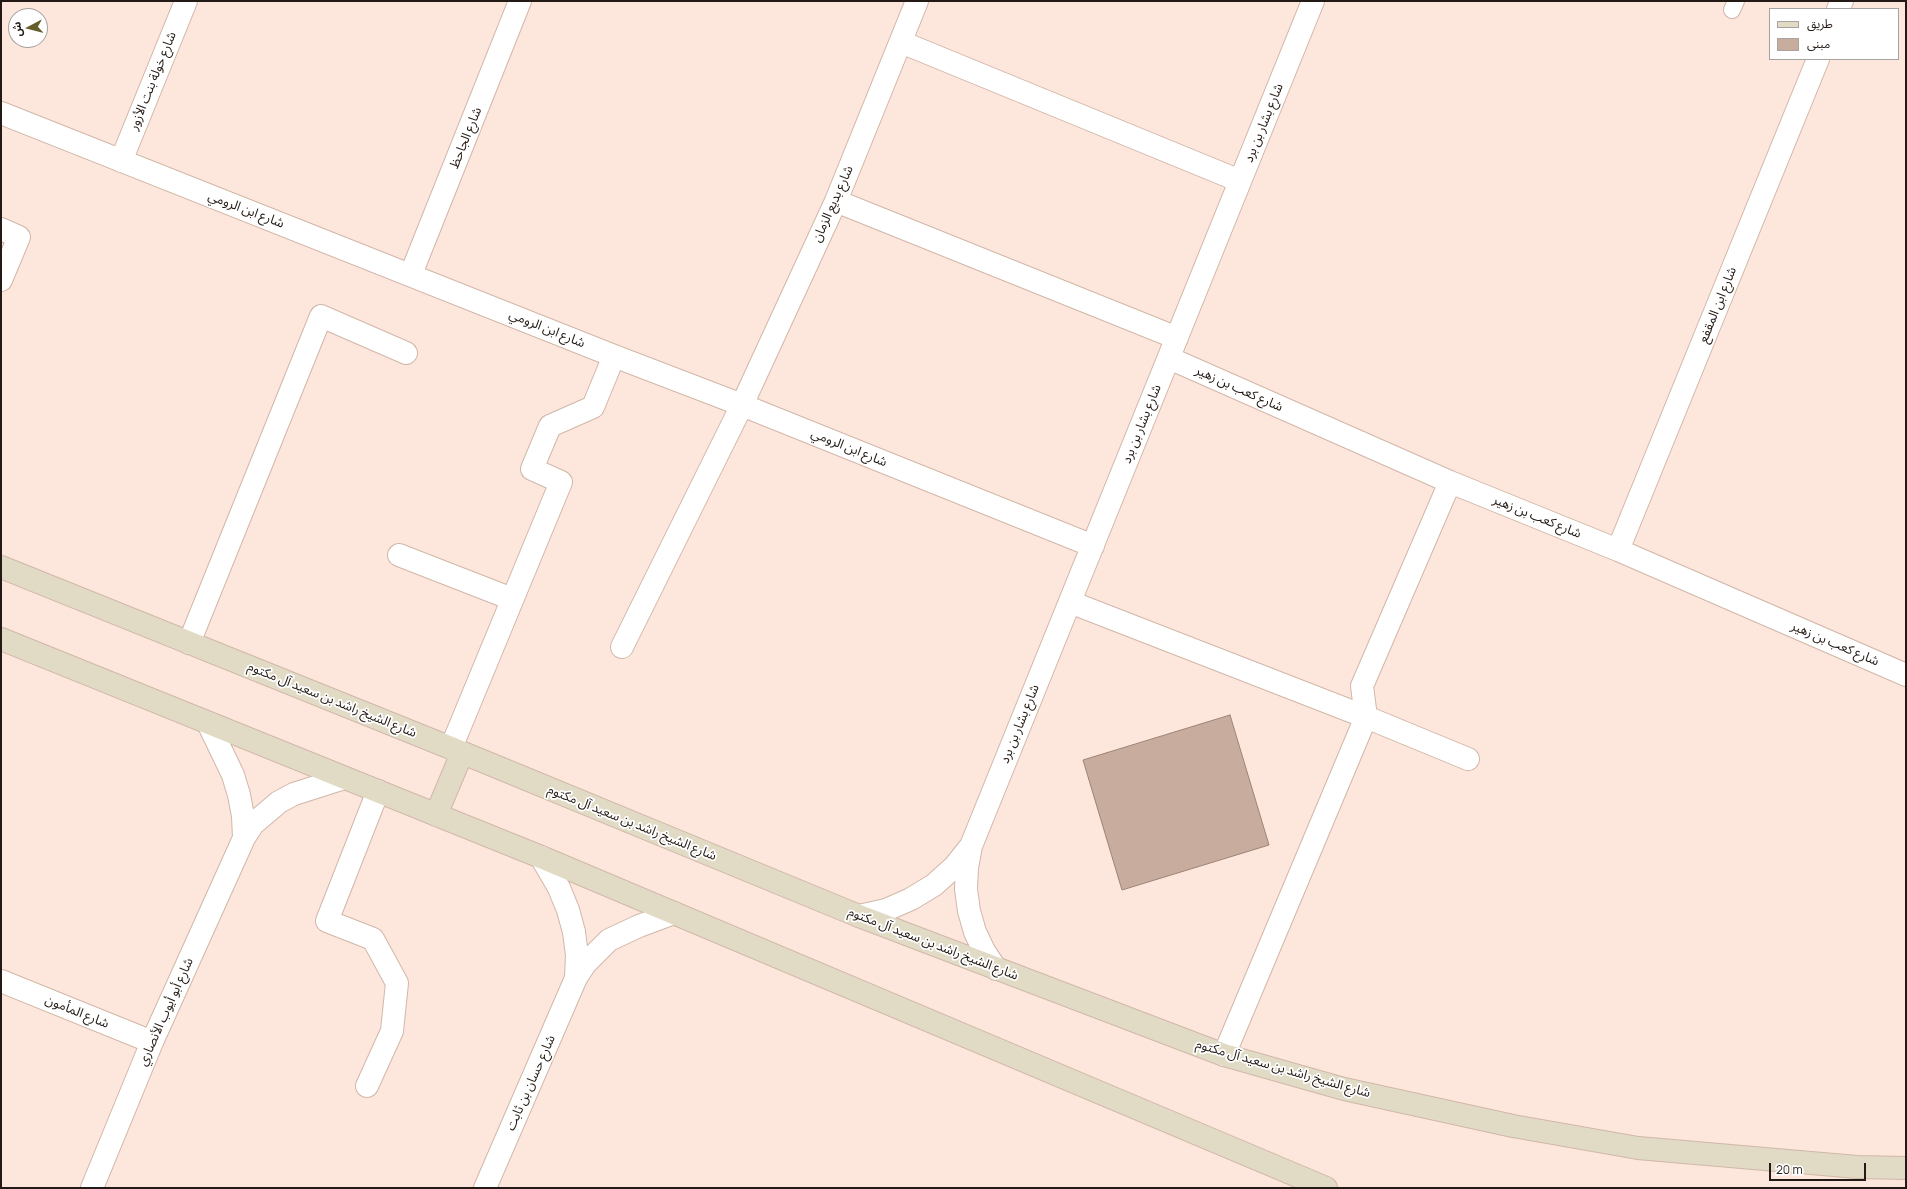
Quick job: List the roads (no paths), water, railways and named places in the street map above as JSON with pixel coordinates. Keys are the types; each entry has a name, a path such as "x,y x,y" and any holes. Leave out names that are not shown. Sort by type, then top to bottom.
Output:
{"street":[{"name":"شارع خولة بنت الأزور","path":"120,161 186,1"},
{"name":"شارع الجاحظ","path":"411,274 520,1"},
{"name":"شارع بديع الزمان","path":"622,647 742,405 836,201 917,1"},
{"name":"شارع بشار بن برد","path":"996,969 984,951 975,932 969,911 966,889 967,868 971,846 1169,358 1310,2"},
{"path":"901,42 1240,181"},
{"name":"شارع ابن المقفع","path":"1618,550 1818,60"},
{"name":"شارع ابن الرومي","path":"1,113 411,274 614,356 742,405 1093,546"},
{"path":"836,201 1177,338"},
{"path":"1,229 19,237 1,280"},
{"path":"189,643 321,316 406,352"},
{"path":"436,815 456,750 512,599 561,482 532,469 550,426 593,407 614,356"},
{"name":"شارع كعب بن زهير","path":"1169,358 1450,482 1618,550 1906,675"},
{"path":"1224,1055 1366,717 1362,686 1450,482"},
{"path":"399,555 512,599"},
{"name":"شارع الشيخ راشد بن سعيد آل مكتوم","path":"1,567 456,750 859,916 1224,1055 1344,1089 1512,1126 1638,1148 1857,1167 1906,1168"},
{"path":"1070,602 1366,717 1468,759"},
{"path":"1,639 541,857 1326,1188"},
{"name":"شارع أبو أيوب الأنصاري","path":"208,723 233,775 243,816 244,838"},
{"name":"شارع أبو أيوب الأنصاري","path":"92,1188 152,1042 244,838 253,824 279,802 294,794 344,778"},
{"path":"367,1086 392,1031 397,983 373,939 327,921 378,791"},
{"name":"شارع بشار بن برد","path":"859,916 886,910 910,900 934,885 954,867 971,846"},
{"name":"شارع حسان بن ثابت","path":"541,857 559,888 568,910 576,947 576,978"},
{"name":"شارع حسان بن ثابت","path":"485,1188 576,978 585,964 609,940 634,928 674,913"},
{"name":"شارع المأمون","path":"1,981 152,1042"}]}
